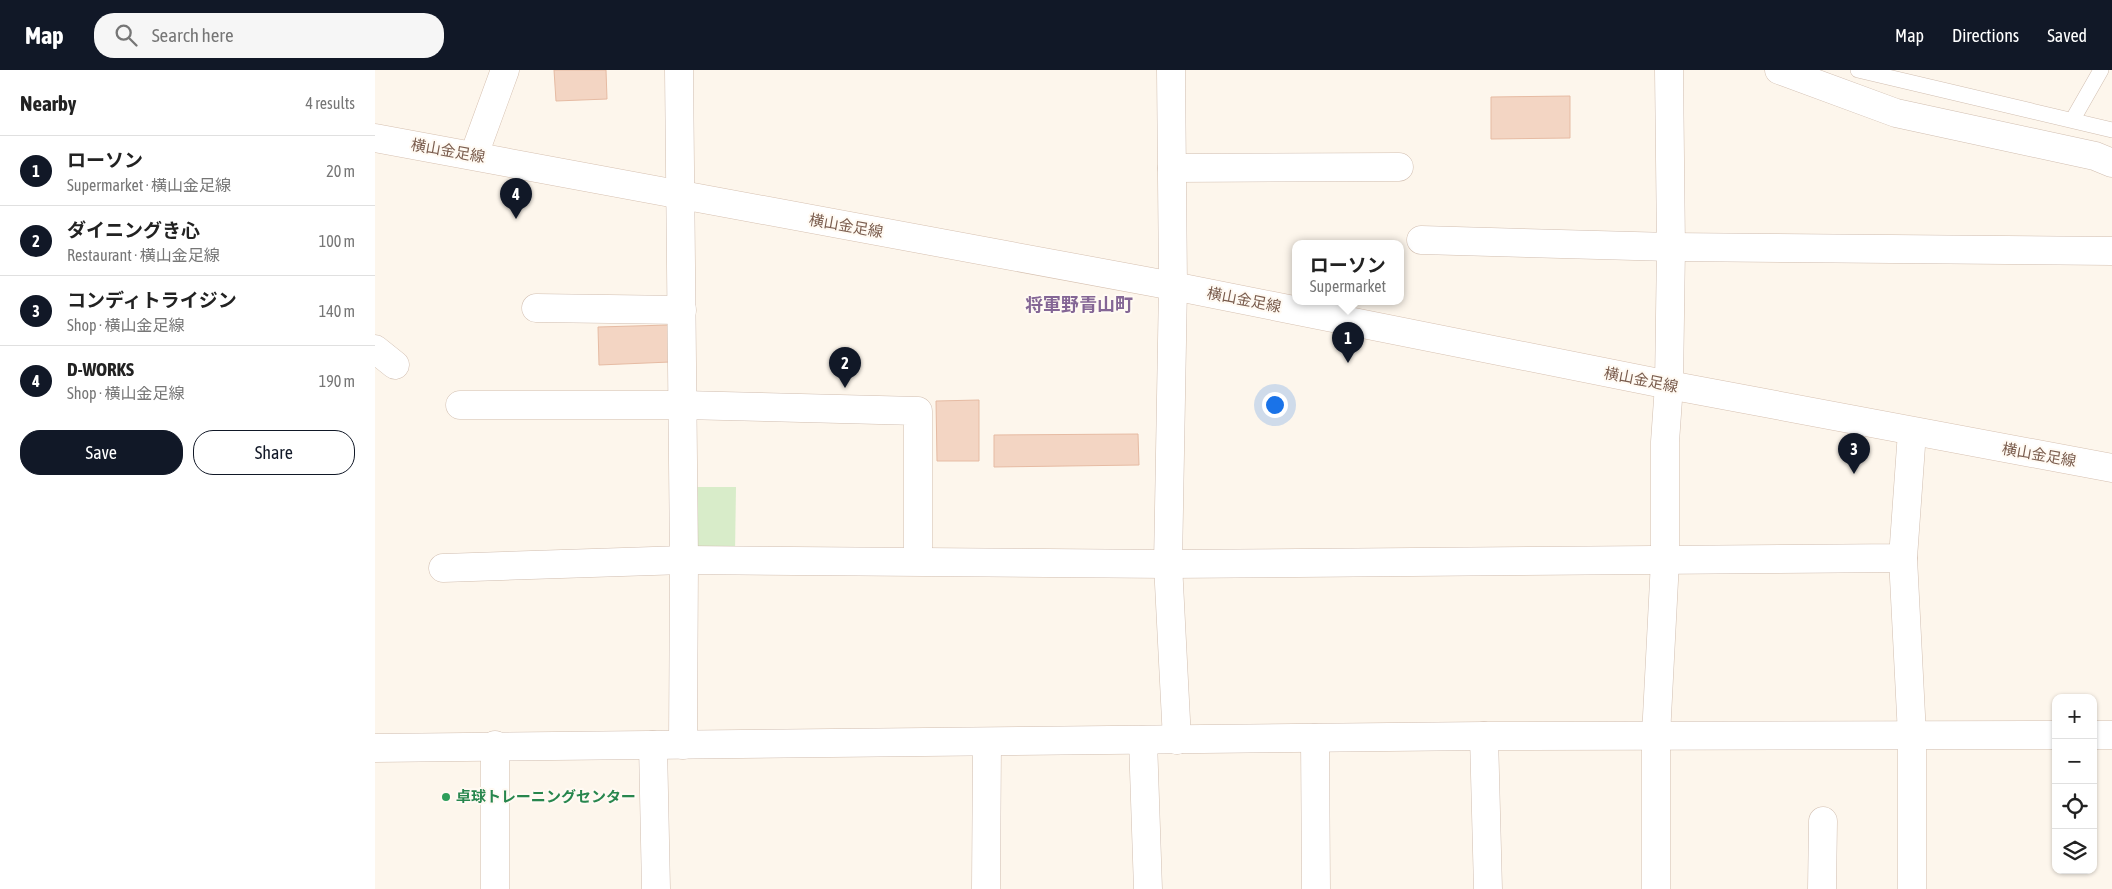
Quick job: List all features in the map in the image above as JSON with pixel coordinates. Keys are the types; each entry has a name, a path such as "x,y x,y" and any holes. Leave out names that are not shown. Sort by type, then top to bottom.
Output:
{"street":[{"path":"474,155 505,70"},
{"path":"679,70 683,310 683,745"},
{"path":"1171,70 1173,286 1168,564 1177,740"},
{"path":"1656,889 1656,736 1665,561 1665,442 1669,385 1671,247 1669,70"},
{"path":"1779,70 1895,113 2095,156 2112,163"},
{"name":"横山金足線","path":"375,138 1173,286 1669,385 2112,468"},
{"path":"1171,168 1399,167"},
{"path":"1421,240 1671,247 2112,251"},
{"path":"535,308 683,310"},
{"path":"460,405 683,405 918,411 918,561"},
{"path":"1911,889 1912,734 1903,558 1912,432"},
{"path":"443,568 684,560 1168,564 1596,559 1665,561 1903,558"},
{"path":"375,748 495,745 683,745 1484,736 2052,735"},
{"path":"2097,735 2112,735"},
{"path":"1484,736 1488,889"},
{"path":"1315,738 1315,889"},
{"path":"1143,740 1148,889"},
{"path":"986,889 987,742"},
{"path":"495,745 495,889"},
{"path":"653,745 656,889"},
{"path":"1822,889 1823,821"}],"lane":[{"path":"1858,70 2073,119 2112,130"},
{"path":"2073,119 2101,70"}],"green space":[{"path":"691,487 736,487 735,553 703,553 690,539"}],"building":[{"path":"554,70 606,70 607,99 556,101"},
{"path":"1570,96 1570,138 1491,139 1491,97"},
{"path":"669,325 670,362 599,365 598,327"},
{"path":"979,400 979,461 937,461 936,401"},
{"path":"1138,434 1139,465 994,467 994,435"}],"place":[{"name":"D-WORKS","path":"516,219"},
{"name":"ローソン","path":"1348,363"},
{"name":"ダイニングき心","path":"845,388"},
{"name":"コンディトライジン","path":"1854,474"},
{"name":"卓球トレーニングセンター","path":"446,797"}],"district":[{"name":"将軍野青山町","path":"1079,305"}]}
